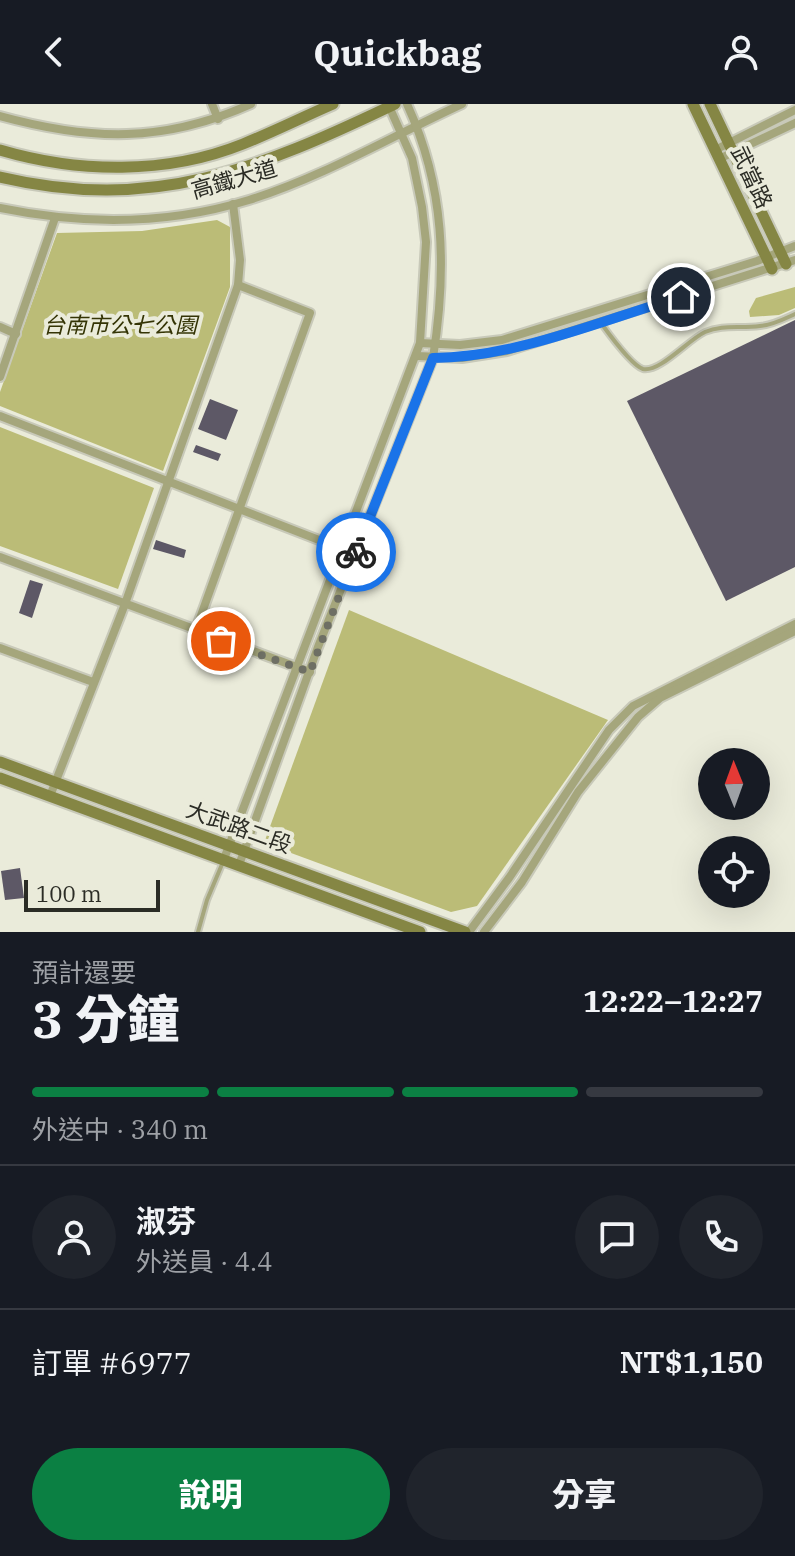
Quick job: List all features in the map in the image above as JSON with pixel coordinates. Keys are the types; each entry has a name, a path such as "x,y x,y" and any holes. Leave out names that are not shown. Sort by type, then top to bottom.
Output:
{"street":[{"path":"212,104 218,119"},
{"path":"0,116 62,131 120,135 171,131 218,119 251,104"},
{"name":"高鐵大道","path":"0,150 50,163 77,166 126,168 157,165 214,154 241,145 333,104"},
{"path":"239,865 355,554 433,358 440,298 440,216 427,153 407,104"},
{"name":"高鐵大道","path":"0,208 55,218 142,219 233,204 290,185 462,104"},
{"name":"武當路","path":"693,104 769,263"},
{"name":"武當路","path":"710,104 787,259"},
{"path":"224,859 420,343 426,242 412,158 391,105"},
{"name":"高鐵大道","path":"0,177 58,189 135,189 180,184 258,164 391,105"},
{"path":"719,153 795,110"},
{"path":"731,147 795,123"},
{"path":"50,796 125,604 238,285 240,260 233,204"},
{"path":"0,377 55,218"},
{"path":"420,343 480,344 525,334 787,259 795,246"},
{"path":"417,356 462,358 507,351 769,263"},
{"path":"195,632 310,313 238,285"},
{"path":"0,327 16,334"},
{"path":"0,416 355,554"},
{"path":"0,557 195,632 310,672"},
{"path":"467,932 509,878 609,730 633,706 795,624"},
{"path":"484,932 522,882 578,792 638,717 660,698 795,631"},
{"path":"0,648 93,682"},
{"name":"大武路二段","path":"0,762 467,932"},
{"name":"大武路二段","path":"0,778 420,932"}],"lane":[{"path":"599,321 638,367 649,369 662,365 692,339 708,331 721,327 758,327 795,314"},
{"path":"198,932 224,859"}],"green space":[{"name":"台南市公七公園","path":"217,220 230,227 230,287 163,471 0,406 0,392 57,233 142,231"},
{"path":"795,287 795,308 779,315 750,317 749,311 756,298"},
{"path":"0,427 154,488 118,589 0,546"},
{"path":"349,610 608,720 477,906 451,912 264,843"}],"building":[{"path":"795,320 795,567 726,601 627,401"},
{"path":"210,399 238,410 226,440 198,429"},
{"path":"196,445 221,454 218,461 193,452"},
{"path":"156,540 186,550 184,558 153,549"},
{"path":"30,580 43,584 32,618 19,613"},
{"path":"20,868 24,898 5,900 1,871"}],"way so far":[{"path":"221,641 310,672 356,552"}],"route":[{"path":"356,552 433,358 462,358 507,351 681,297"}]}
